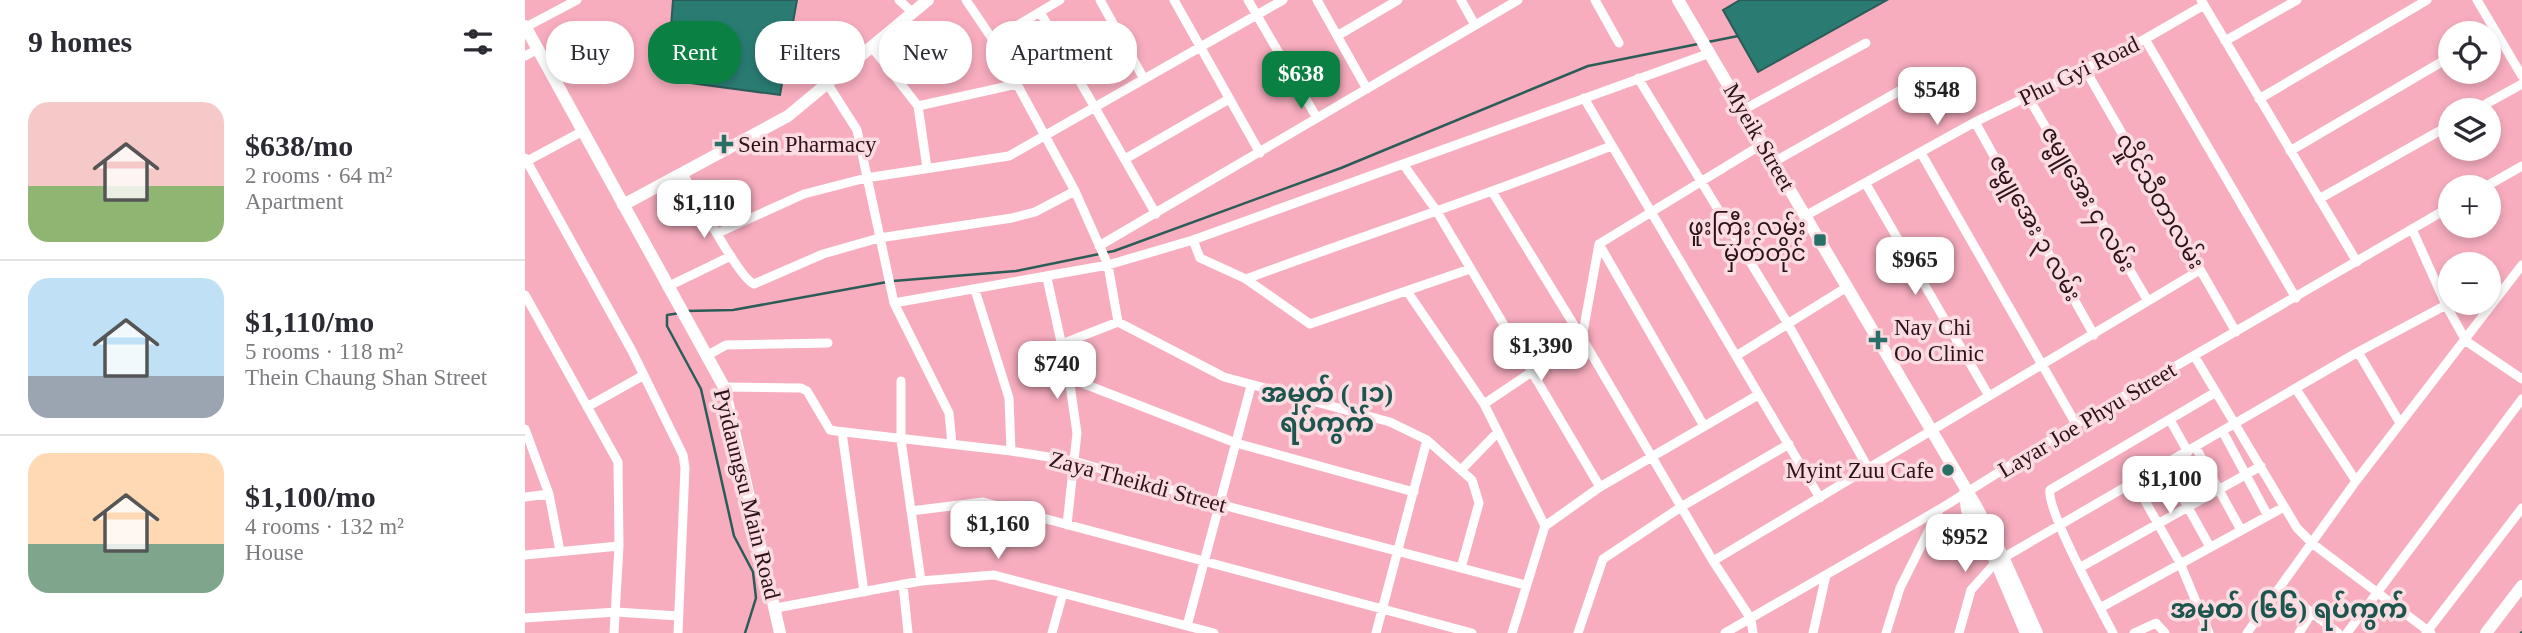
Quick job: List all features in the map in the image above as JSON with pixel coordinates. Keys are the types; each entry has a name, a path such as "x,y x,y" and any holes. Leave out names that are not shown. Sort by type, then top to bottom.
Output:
{"main road":[{"path":"865,51 927,0"},
{"name":"Myeik Street","path":"1680,1 1761,145 1931,429 1965,493 1967,510 1999,560"},
{"name":"Pyidaungsu Main Road","path":"525,27 724,387 780,633"},
{"path":"623,205 787,116 826,84"},
{"path":"1999,560 2027,633"},
{"path":"1999,560 2037,633"},
{"path":"2486,633 2522,586"}],"street":[{"path":"525,27 577,0"},
{"path":"899,0 913,13"},
{"path":"966,0 986,30"},
{"path":"1025,21 1061,0"},
{"path":"1100,0 1144,79"},
{"path":"1174,0 1260,153"},
{"path":"1248,0 1317,118"},
{"path":"718,233 804,194 866,178 1009,156 1283,0"},
{"path":"1317,0 1367,89"},
{"path":"1337,36 1398,0"},
{"path":"1461,0 1475,25"},
{"path":"1103,255 1156,214 1518,0"},
{"path":"1595,0 1619,43"},
{"path":"2225,41 2297,0"},
{"path":"2259,99 2427,0"},
{"path":"2477,0 2487,21"},
{"path":"2202,3 2357,262"},
{"name":"Phu Gyi Road","path":"1805,216 1975,122 2145,39 2202,3"},
{"path":"1040,12 1156,214"},
{"path":"2145,39 2295,298"},
{"path":"1743,110 1866,43"},
{"path":"871,46 918,106 927,168"},
{"path":"2501,46 2522,76"},
{"path":"525,55 538,49"},
{"path":"893,300 1047,278 1103,255 1193,240 1710,53"},
{"path":"2290,150 2438,64"},
{"name":"လှိုင်သီတာလမ်း","path":"2085,69 2236,332"},
{"path":"1772,163 1931,73"},
{"path":"1638,78 1789,324 1868,468"},
{"path":"828,84 857,130 893,300 949,413 952,444"},
{"path":"918,106 1018,84 1075,191 1103,255 1118,322"},
{"path":"2497,98 2522,84"},
{"name":"ဇမ္ဗူအေး ၄ လမ်း","path":"2028,97 2148,301"},
{"path":"1584,98 1820,498"},
{"path":"1125,159 1229,99"},
{"name":"ဇမ္ဗူအေး ၃ လမ်း","path":"1975,122 2094,335"},
{"path":"583,131 526,160 644,375 683,455 685,468 678,633"},
{"path":"2319,199 2438,132"},
{"path":"1484,404 1582,338 1599,244 1761,145"},
{"path":"1246,279 1436,210 1493,193 1611,146"},
{"path":"1921,153 2076,424"},
{"path":"1403,164 1436,210 1600,487"},
{"path":"2501,178 2522,166"},
{"path":"682,172 731,256 748,282 754,284 823,254 879,238 1012,218 1035,212 1075,191"},
{"path":"1866,184 1989,396"},
{"path":"1493,193 1713,561 1751,619 1753,633"},
{"name":"Layar Joe Phyu Street","path":"1725,633 1940,509 2076,424 2438,214"},
{"path":"2412,229 2438,287"},
{"path":"1193,240 1200,258 1246,279 1310,324 1470,269"},
{"path":"1599,244 1704,426"},
{"path":"667,287 731,256"},
{"path":"2247,633 2356,481 2522,265"},
{"path":"1713,561 2200,270"},
{"path":"1047,278 1059,345 1069,379 1077,433 1067,525"},
{"path":"1736,356 1847,287"},
{"path":"975,290 1009,398 1011,451"},
{"path":"1407,291 1484,404 1545,526"},
{"path":"525,295 618,462 619,546 614,633"},
{"path":"1959,633 1971,590 1999,560 2358,352 2438,309"},
{"path":"2452,315 2466,341 2522,379"},
{"path":"1059,345 1118,322 1224,377 1390,422 1427,440 1472,480 1479,503 1461,568"},
{"path":"706,356 726,345 828,343"},
{"path":"2358,352 2399,424"},
{"path":"2195,357 2297,528 2313,544 2428,632 2522,508"},
{"path":"587,407 644,375"},
{"path":"1069,379 1236,443 1413,492"},
{"path":"901,381 901,440 921,582"},
{"path":"1187,625 1251,386"},
{"path":"724,387 801,388 807,391 830,429 842,432 864,592"},
{"path":"2296,389 2356,481"},
{"path":"2113,633 2048,498 2053,486 2215,392"},
{"path":"1512,633 1545,526 1600,487 1758,395"},
{"path":"2347,633 2522,398"},
{"path":"2170,420 2219,491 2241,530"},
{"path":"526,432 549,494 560,551"},
{"name":"Zaya Theikdi Street","path":"842,432 1011,451 1074,461 1219,504 1525,584"},
{"path":"1461,470 1497,432"},
{"path":"2223,432 2268,516"},
{"path":"1376,633 1427,440"},
{"path":"1578,633 1603,559 1681,507 1789,444"},
{"path":"2165,466 2210,547"},
{"path":"2081,567 2261,466"},
{"path":"2135,483 2180,564 2209,633"},
{"path":"525,497 549,494"},
{"path":"911,511 983,502 1472,633"},
{"path":"2100,608 2284,507"},
{"path":"1886,633 1900,588 1940,509"},
{"path":"525,555 619,546"},
{"path":"776,608 903,584 994,575 1214,633"},
{"path":"1813,633 1826,575"},
{"path":"903,584 908,633"},
{"path":"2280,588 2338,633"},
{"path":"1052,633 1063,593"},
{"path":"525,618 616,612 678,616"},
{"path":"2299,633 2311,614"},
{"path":"2134,633 2156,623 2165,633"}],"shaded area":[{"path":"673,0 797,0 793,21 755,21 755,84 782,84 780,95 697,84 741,84 741,21 671,21"},
{"path":"1740,0 1887,0 1758,72 1723,10"}],"waterway":[{"path":"1708,42 1738,36"},
{"path":"893,281 1016,271 1114,251 1341,168 1588,66 1698,44"},
{"path":"686,311 733,310 887,282"},
{"path":"680,313 667,315 667,326 701,389 734,536 753,572 756,598 745,633"}],"place":[{"name":"Sein Pharmacy","path":"724,144"},
{"name":"ဖူးကြီး လမ်း မှတ်တိုင်","path":"1820,240"},
{"name":"Nay Chi Oo Clinic","path":"1878,340"},
{"name":"Myint Zuu Cafe","path":"1948,470"}],"district":[{"name":"အမှတ် (၂၁) ရပ်ကွက်","path":"1327,408"},
{"name":"အမှတ် (၆၆) ရပ်ကွက်","path":"2289,609"}]}
